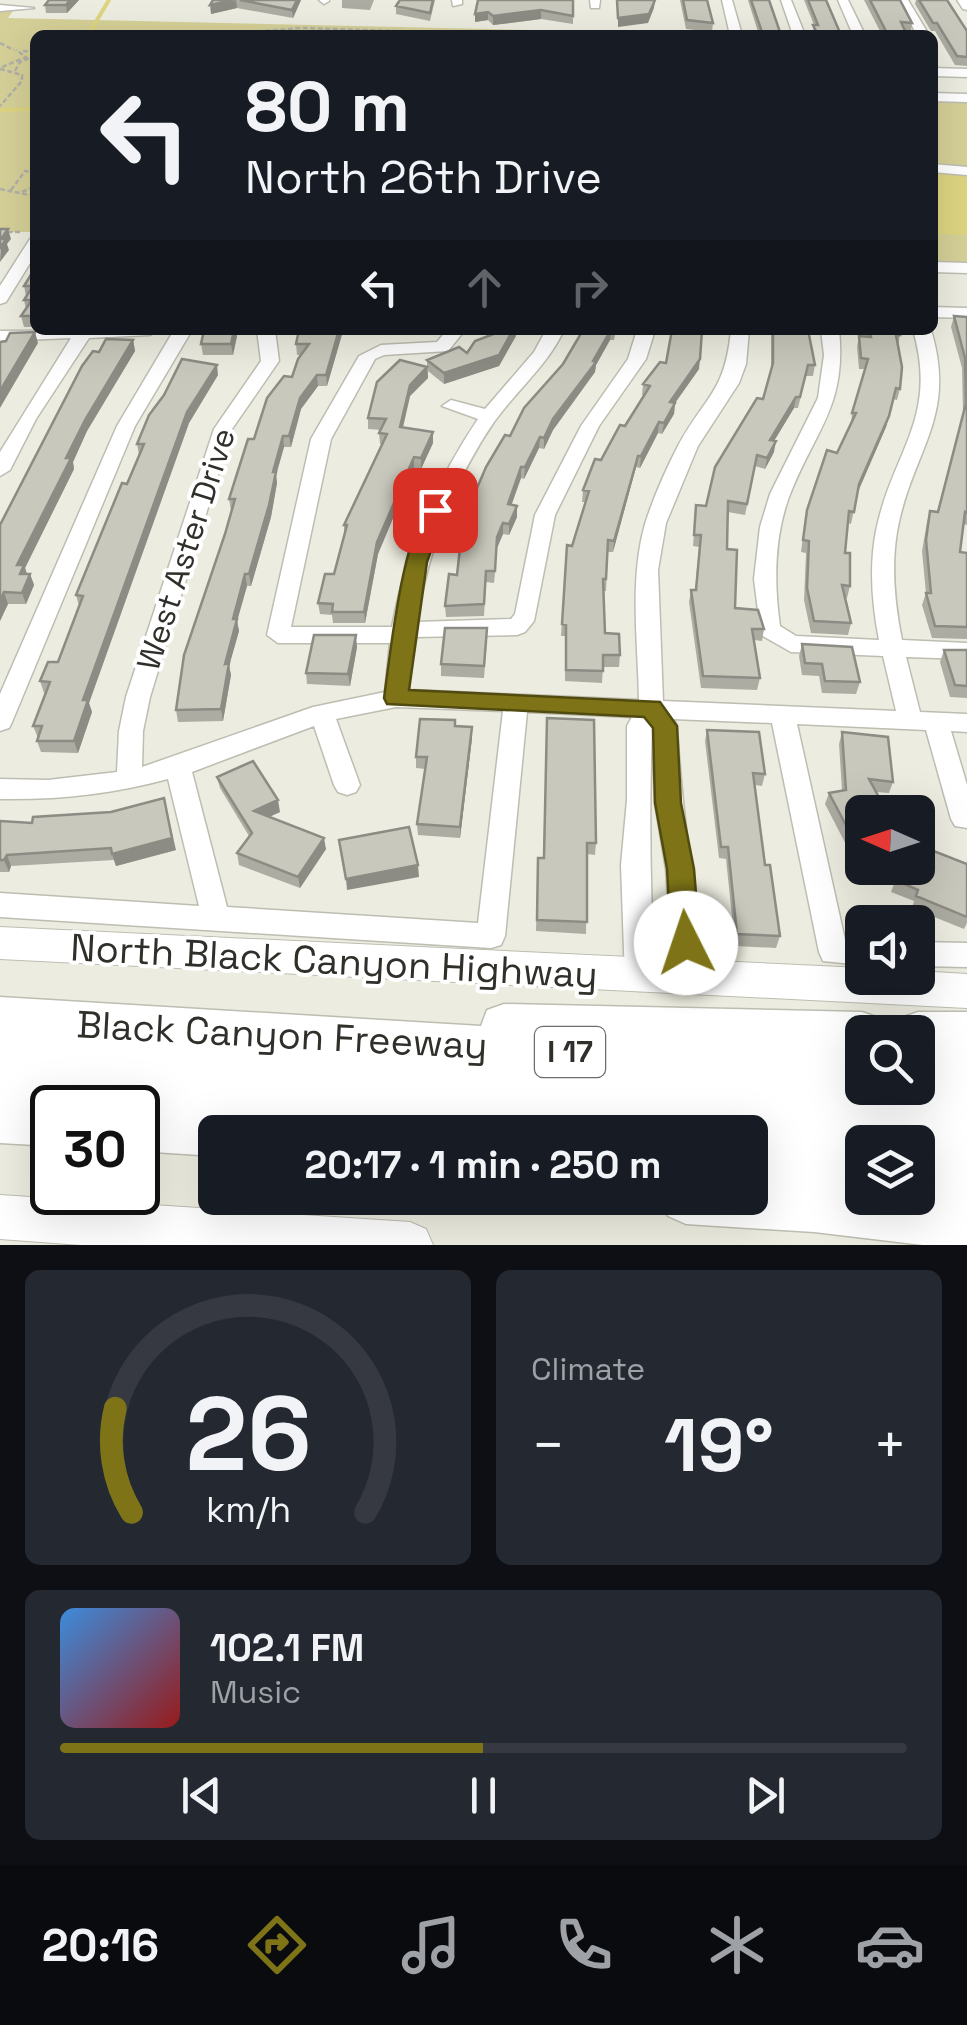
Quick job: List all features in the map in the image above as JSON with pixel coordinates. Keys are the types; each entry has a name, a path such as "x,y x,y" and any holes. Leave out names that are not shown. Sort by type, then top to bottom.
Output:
{"highway":[{"name":"Black Canyon Freeway","path":"0,1018 845,1069"},
{"path":"278,1034 394,1022 845,1034"},
{"path":"935,1033 967,1033"},
{"path":"0,1052 967,1110"},
{"path":"935,1075 967,1076"},
{"path":"0,1088 967,1145"},
{"path":"0,1119 30,1121"},
{"path":"160,1128 198,1130"},
{"path":"768,1167 845,1172"},
{"path":"935,1178 967,1180"},
{"path":"768,1203 967,1224"}],"main road":[{"name":"North Black Canyon Highway","path":"0,943 967,992"},
{"path":"0,1217 64,1233 410,1245"}],"street":[{"path":"727,0 735,30"},
{"path":"786,0 797,30"},
{"path":"843,0 857,30"},
{"path":"903,0 920,30"},
{"path":"962,0 967,7"},
{"path":"0,8 28,9"},
{"path":"939,69 967,73"},
{"path":"938,98 967,98"},
{"path":"938,169 967,171"},
{"path":"0,298 30,237"},
{"path":"938,267 967,268"},
{"path":"938,312 967,313"},
{"path":"0,336 30,335"},
{"path":"0,470 27,419 82,335"},
{"path":"0,722 126,426 180,335"},
{"name":"West Aster Drive","path":"128,780 138,697 223,428 270,361 267,335"},
{"path":"452,335 442,347 381,350 368,356 320,439 278,635 494,630 517,626 526,616 545,515 590,426 637,359 644,335"},
{"path":"396,698 403,632 427,530 456,468 489,416 544,351 552,335"},
{"path":"688,980 680,869 668,803 665,726 651,708 647,570 656,523 688,446 738,364 740,335"},
{"path":"830,335 833,384 820,420 778,499 765,556 764,600 770,630 791,644 967,652"},
{"path":"923,335 930,359 931,404 926,431 895,500 883,562 884,603 893,649 964,819"},
{"path":"451,406 489,416"},
{"path":"0,789 48,790 128,780 178,767 322,713 396,698 967,723"},
{"path":"0,905 491,936 516,702"},
{"path":"640,978 634,865 640,800 638,726 651,708"},
{"path":"322,713 347,785"},
{"path":"782,714 833,952 845,952"},
{"path":"178,767 216,918"},
{"path":"935,954 967,955"}],"path":[{"path":"276,30 366,30"},
{"path":"0,43 26,57 16,71"},
{"path":"16,50 30,53"},
{"path":"0,68 30,57"},
{"path":"0,68 22,75 22,82 0,106"},
{"path":"11,190 26,171 30,171"},
{"path":"22,192 30,188"},
{"path":"0,190 30,194"},
{"path":"0,232 30,237"}],"shaded area":[{"path":"0,10 13,11 8,18 527,30 30,30 30,232 0,232"},
{"path":"938,99 967,100 967,266 938,265"},
{"path":"938,172 967,175 967,235 938,234"}],"building":[{"path":"49,0 70,0 66,5 45,5"},
{"path":"240,0 297,0 292,10"},
{"path":"400,0 433,0 430,13 396,6"},
{"path":"478,0 573,0 573,16 541,10 493,16 488,12 475,14"},
{"path":"617,0 655,0 649,14 618,18"},
{"path":"683,0 707,0 713,23 687,20"},
{"path":"751,0 769,0 779,30 761,30"},
{"path":"808,0 826,0 839,30 816,30 813,25 818,25"},
{"path":"870,0 900,0 912,23 901,22 905,30 885,30"},
{"path":"919,0 947,0 967,31 967,57 957,56"},
{"path":"0,229 8,229 0,248"},
{"path":"954,316 967,317 967,513 960,552 967,553 967,627 935,626 926,593 931,593 926,540 930,511 938,512 966,403 965,358"},
{"path":"10,333 33,335 0,391 0,342 6,341"},
{"path":"203,335 233,335 231,344 201,344"},
{"path":"298,335 338,335 326,375 317,375 300,398 289,436 283,436 269,505 233,619 237,619 225,664 229,663 221,709 176,710 184,655 225,534 235,499 229,499 248,439 254,439 267,398 284,376 292,377 309,344 296,344"},
{"path":"491,335 510,335 499,355 444,373 427,360 459,347 467,353 475,341"},
{"path":"580,335 608,335 593,361 596,362 553,419 544,438 540,437 525,467 521,467 508,504 517,506 509,524 503,523 497,537 495,571 486,571 484,604 445,606 449,574 457,575 463,521 486,467 505,435 510,436 524,408 563,364"},
{"path":"671,335 702,335 700,359 670,402 675,403 664,423 659,422 638,456 614,541 608,540 603,579 605,633 619,634 620,655 603,655 603,671 566,670 566,625 562,624 567,545 572,546 589,491 583,490 595,459 601,460 620,425 625,426 650,386 643,384 660,362 666,363"},
{"path":"773,335 809,335 815,365 808,365 800,397 796,397 770,440 776,441 767,458 757,455 747,504 728,501 727,549 737,550 735,608 758,610 764,629 752,629 760,678 703,676 691,590 696,590 701,535 694,535 696,505 706,506 715,467 757,398 763,399 773,363"},
{"path":"896,335 902,367 900,389 896,388 889,416 859,484 854,512 849,511 845,553 850,553 850,586 842,585 851,623 814,621 807,588 809,541 803,540 807,510 827,450 837,453 856,413 852,413 868,359 861,358 859,336"},
{"path":"106,339 133,340 85,420 66,458 71,458 17,565 24,565 20,574 30,574 22,593 4,592 0,601 0,525 82,366 93,351 99,352"},
{"path":"182,359 217,365 187,412 83,700 88,700 74,741 37,741 42,726 33,726 50,682 40,681 48,662 58,662 83,596 76,595 122,483 127,484 144,444 137,444"},
{"path":"400,360 427,367 410,385 400,427 433,432 421,458 414,457 377,542 364,612 332,612 333,604 318,603 325,574 334,574 344,525 387,434 379,433 386,419 368,418 377,382"},
{"path":"445,628 487,628 484,666 441,664"},
{"path":"314,635 356,635 348,674 306,673"},
{"path":"802,644 852,647 860,682 825,681 822,664 805,663"},
{"path":"944,650 967,650 967,686 955,685"},
{"path":"547,718 594,720 596,843 587,843 587,922 537,920 538,858 544,858"},
{"path":"420,719 455,720 455,726 472,727 460,827 417,824 427,757 416,757"},
{"path":"707,730 759,732 765,774 753,773 765,865 770,865 780,936 737,934 728,847 721,847"},
{"path":"842,732 888,737 893,782 869,779 878,795 845,795 845,823 829,793 846,790"},
{"path":"253,761 278,800 254,811 324,838 298,877 237,853 252,833 217,777"},
{"path":"164,798 172,838 112,854 111,848 7,855 0,860 0,821 32,823 33,817 111,812"},
{"path":"409,827 418,865 346,879 339,840"},
{"path":"935,852 967,864 967,917 916,896 918,890 907,885 935,885"}],"waterway":[{"path":"91,30 109,0"},
{"path":"0,110 30,109"}],"route":[{"path":"435,510 416,562 402,635 396,698 651,708 665,726 668,803 680,869 686,943"}]}
